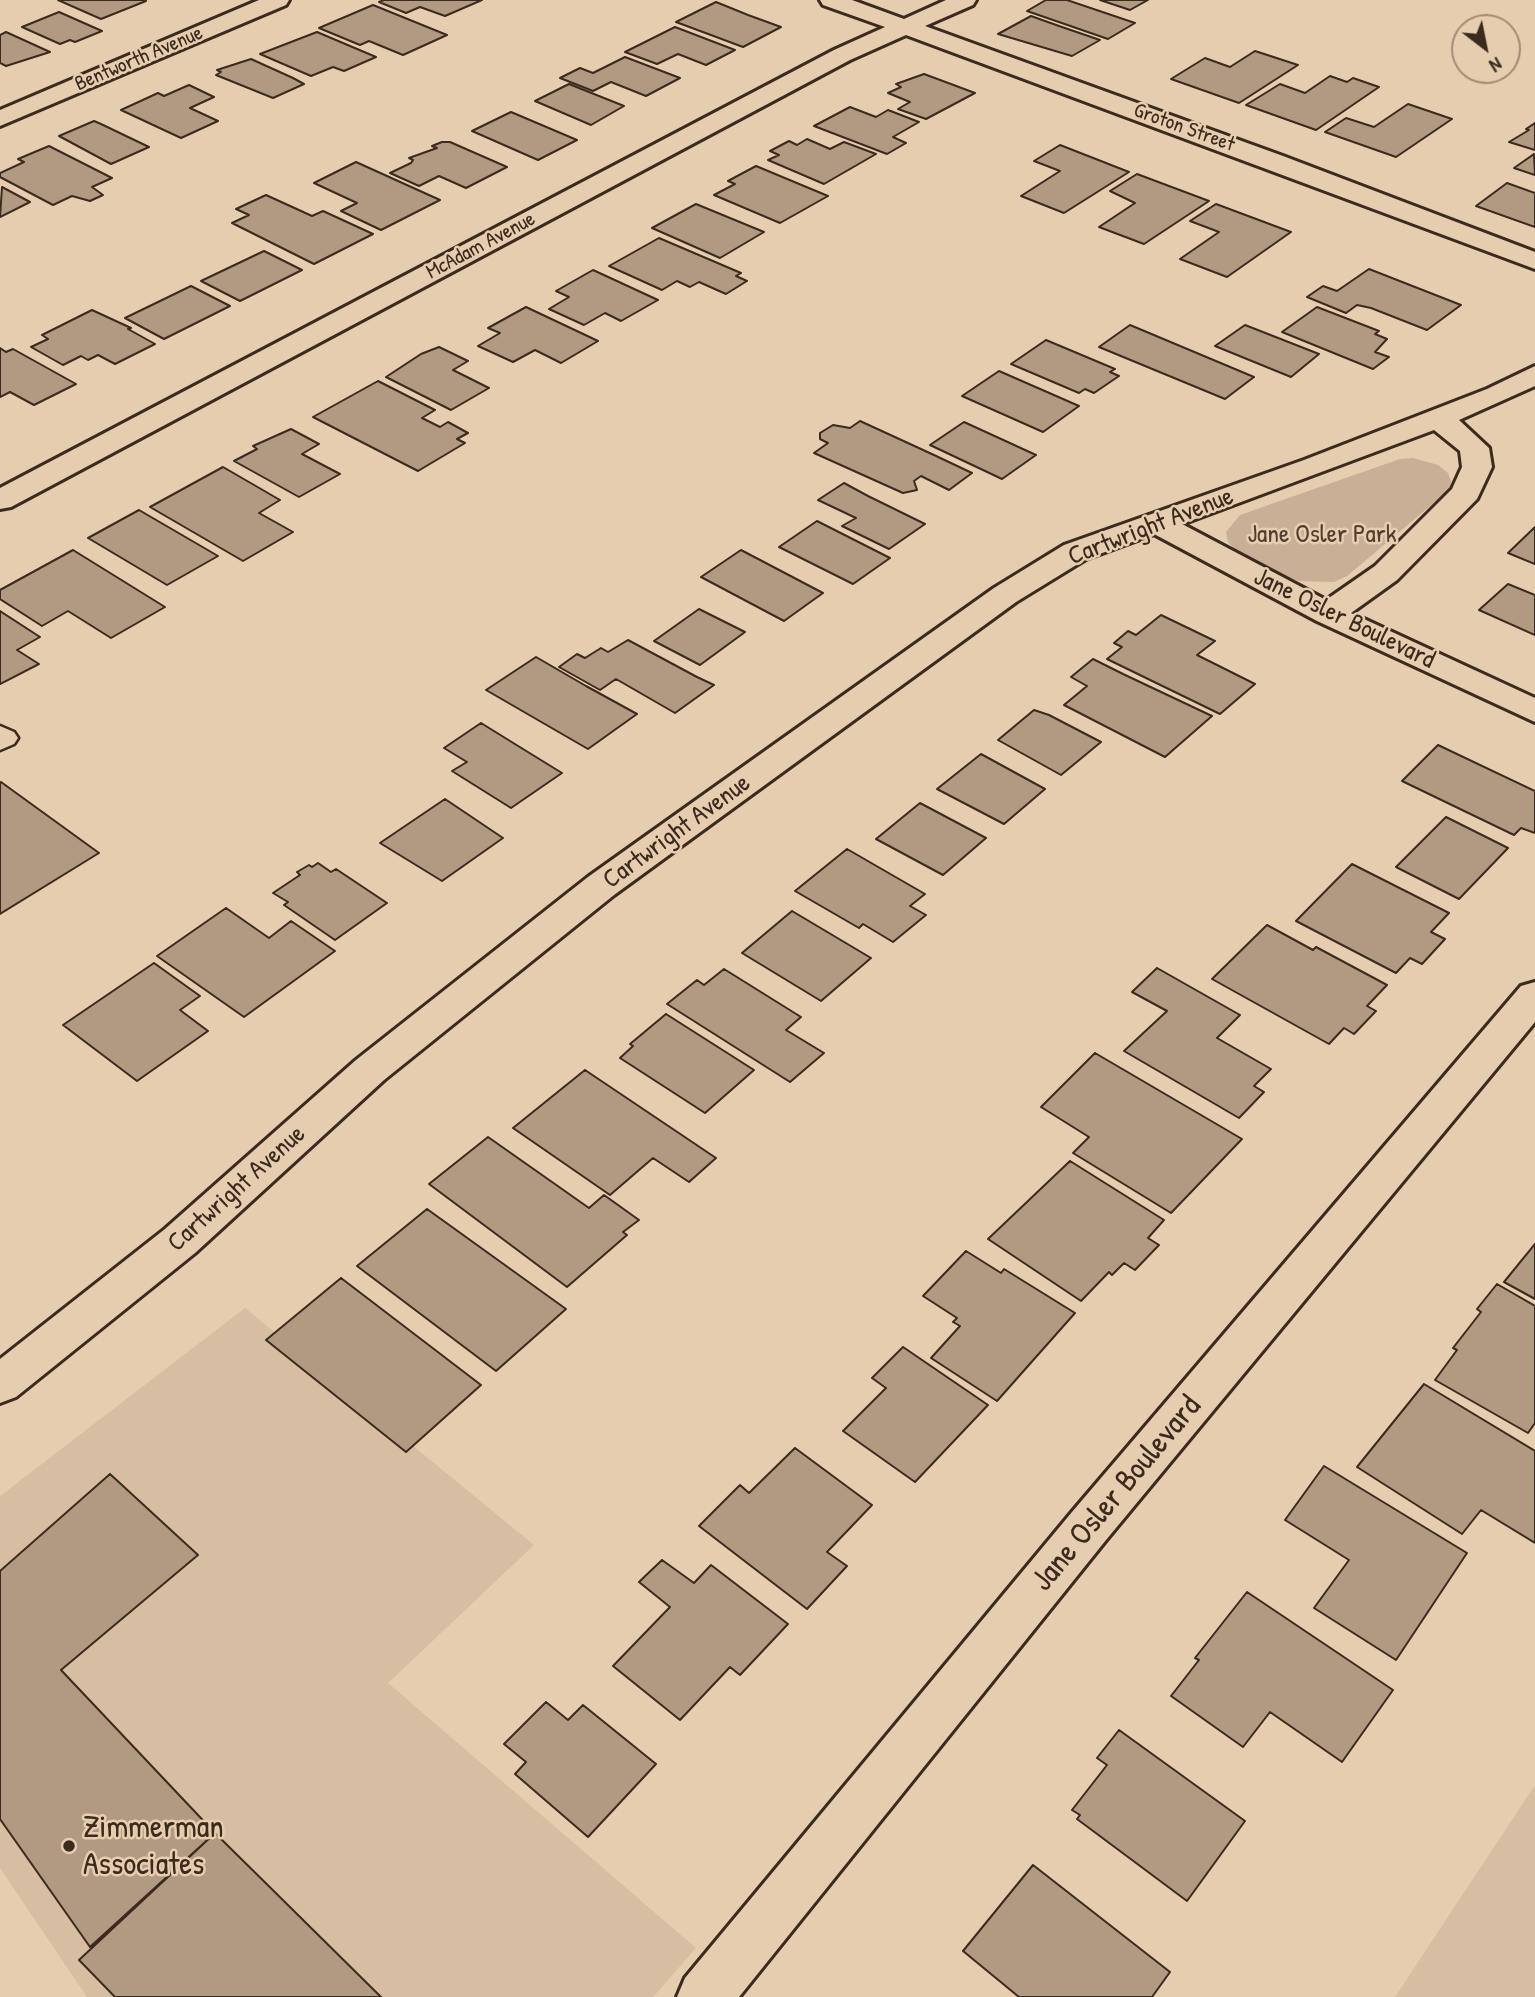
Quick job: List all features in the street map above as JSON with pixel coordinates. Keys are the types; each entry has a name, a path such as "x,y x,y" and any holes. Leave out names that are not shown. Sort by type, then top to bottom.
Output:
{"street":[{"name":"Bentworth Avenue","path":"0,119 278,0"},
{"name":"Groton Street","path":"831,0 1274,161 1535,261"},
{"name":"McAdam Avenue","path":"0,500 830,61 965,0"},
{"name":"Cartwright Avenue","path":"0,1384 180,1241 370,1070 601,886 1005,594 1075,552 1315,466 1497,395 1535,376"},
{"path":"1328,614 1386,573 1466,492 1478,467 1474,448 1437,417"},
{"name":"Jane Osler Boulevard","path":"1155,522 1328,614 1535,711"},
{"name":"Jane Osler Boulevard","path":"704,1997 1089,1526 1535,996"}],"lane":[{"path":"0,735 5,738 0,741"}],"shaded area":[{"path":"245,1308 534,1545 388,1683 696,1948 653,1997 87,1997 0,1868 0,1496"},
{"path":"1535,1785 1535,1997 1395,1997"}],"green space":[{"name":"Jane Osler Park","path":"1413,458 1438,465 1448,473 1451,481 1449,490 1347,576 1334,582 1298,581 1278,575 1244,559 1228,542 1226,532 1240,515 1400,459"}],"building":[{"path":"58,0 144,0 146,1 101,19"},
{"path":"482,0 445,16 420,7 406,13 379,2"},
{"path":"1046,0 1067,0 1135,23 1108,39 1027,11"},
{"path":"1100,0 1148,0 1130,10"},
{"path":"716,2 781,27 743,47 676,22"},
{"path":"373,5 447,35 403,55 369,41 360,45 319,28"},
{"path":"59,12 102,31 75,42 70,40 60,44 22,27"},
{"path":"1031,16 1100,40 1072,56 998,34"},
{"path":"675,27 735,50 706,65 678,54 657,64 625,52"},
{"path":"6,32 50,52 6,66 0,63 0,35"},
{"path":"317,32 376,57 344,71 333,67 311,76 260,54"},
{"path":"1255,51 1298,65 1239,103 1171,79 1205,58 1230,67"},
{"path":"625,57 680,78 646,96 611,82 593,91 560,78 580,68 593,73"},
{"path":"251,59 304,84 273,98 216,75 221,72 217,70"},
{"path":"924,74 975,93 926,119 898,109 910,102 888,93 901,87 896,84"},
{"path":"1330,76 1347,82 1353,78 1379,87 1316,130 1246,105 1280,84 1305,93"},
{"path":"569,84 624,106 591,125 535,101"},
{"path":"189,85 214,97 190,108 218,121 181,138 121,110 158,93 164,96"},
{"path":"1408,104 1452,119 1396,157 1325,132 1346,118 1374,127"},
{"path":"850,107 876,117 888,110 919,122 893,137 906,143 887,154 814,126"},
{"path":"511,112 577,140 538,160 472,131"},
{"path":"94,121 149,147 111,164 59,136"},
{"path":"1535,123 1535,150 1509,142 1529,130 1526,129"},
{"path":"807,139 830,149 844,142 876,154 824,184 768,160 779,155 770,151 789,141 797,145"},
{"path":"450,142 507,167 466,188 439,176 419,186 390,173 411,163 413,160 409,158 437,148 432,146"},
{"path":"1060,145 1129,172 1064,213 1021,196 1060,171 1034,161"},
{"path":"49,146 112,178 92,187 103,195 90,201 72,196 53,205 0,177 0,173 24,162 18,159"},
{"path":"1534,154 1535,175 1514,168"},
{"path":"356,162 440,200 381,230 341,211 357,203 314,183"},
{"path":"756,166 828,196 780,223 714,195 735,184 728,181"},
{"path":"1137,174 1209,201 1144,244 1099,227 1135,203 1110,191"},
{"path":"1507,183 1535,193 1535,227 1476,206"},
{"path":"2,187 30,202 0,217"},
{"path":"266,195 312,216 323,211 373,234 314,264 232,223 249,215 236,209"},
{"path":"696,204 764,232 720,258 652,228"},
{"path":"1216,204 1291,232 1227,277 1180,259 1219,232 1190,221"},
{"path":"659,238 741,273 736,276 747,281 726,294 699,282 690,287 677,281 662,290 609,266"},
{"path":"264,251 302,270 240,301 201,281"},
{"path":"1369,269 1461,305 1427,330 1371,308 1357,305 1346,313 1307,297 1323,286 1337,291"},
{"path":"593,270 658,300 621,321 605,313 584,325 549,309 569,297 556,291"},
{"path":"191,286 230,306 164,339 125,318"},
{"path":"526,307 598,341 561,363 535,350 513,362 478,346 500,333 488,328"},
{"path":"1317,307 1379,331 1375,334 1387,339 1375,352 1389,357 1373,369 1282,332"},
{"path":"92,310 131,328 128,329 155,344 115,364 98,355 88,360 81,356 63,365 31,347 48,339 42,335"},
{"path":"1130,325 1254,377 1225,399 1099,347"},
{"path":"1245,325 1319,354 1291,377 1215,346"},
{"path":"1046,340 1115,369 1110,372 1119,376 1094,393 1085,389 1079,393 1011,364"},
{"path":"439,347 468,361 453,370 489,388 451,410 386,377 421,354"},
{"path":"0,348 6,352 13,349 76,384 34,405 10,392 0,397"},
{"path":"999,371 1079,406 1043,432 962,396"},
{"path":"378,381 435,410 422,418 440,427 448,422 468,433 457,439 465,443 418,471 313,417"},
{"path":"860,421 972,473 949,490 921,476 914,481 917,490 903,493 814,453 828,443 820,439 820,433 833,425 850,428"},
{"path":"964,422 1036,455 1002,479 930,445"},
{"path":"291,429 319,444 302,454 340,474 299,497 234,461 257,449 253,446"},
{"path":"223,467 280,500 259,513 293,532 243,561 150,507"},
{"path":"844,483 925,524 889,549 842,526 856,518 818,500"},
{"path":"139,510 218,556 167,585 88,538"},
{"path":"817,521 890,558 853,584 779,547"},
{"path":"1535,527 1535,564 1508,553"},
{"path":"73,550 165,607 111,638 68,611 42,626 0,599 0,590"},
{"path":"741,550 823,593 784,621 701,577"},
{"path":"1508,584 1535,595 1535,635 1479,610"},
{"path":"699,609 745,632 700,665 654,641"},
{"path":"0,611 40,637 17,650 39,664 0,684"},
{"path":"1161,615 1215,641 1197,655 1255,684 1220,714 1107,659 1122,647 1114,643 1128,631 1136,635"},
{"path":"628,640 714,685 675,713 616,679 600,690 559,667 577,654 585,658 601,648 608,652"},
{"path":"536,657 637,714 588,749 486,690"},
{"path":"1093,659 1212,716 1165,757 1064,705 1087,686 1071,677"},
{"path":"1034,710 1101,742 1061,775 998,740"},
{"path":"481,723 562,773 511,808 452,771 467,762 444,748"},
{"path":"1438,745 1535,791 1535,833 1521,828 1514,835 1402,781"},
{"path":"981,754 1045,789 1004,824 937,789"},
{"path":"0,783 99,853 0,914"},
{"path":"445,799 503,838 442,881 380,843"},
{"path":"920,803 986,838 943,875 876,839"},
{"path":"1446,817 1508,848 1459,899 1396,867"},
{"path":"847,849 925,894 910,906 926,915 893,942 863,924 859,928 795,891"},
{"path":"318,863 331,872 336,869 387,903 335,940 284,905 288,902 273,893 300,875 297,872"},
{"path":"1352,864 1449,913 1431,932 1445,939 1422,964 1410,958 1396,973 1296,921"},
{"path":"226,908 269,938 291,921 335,951 244,1017 157,956"},
{"path":"792,911 871,958 821,1001 742,953"},
{"path":"1267,925 1313,950 1316,947 1387,985 1367,1006 1376,1011 1354,1034 1344,1028 1329,1044 1212,979"},
{"path":"154,963 200,996 180,1010 208,1031 137,1081 63,1025"},
{"path":"1157,968 1240,1015 1217,1038 1271,1069 1254,1086 1264,1092 1239,1118 1124,1051 1167,1011 1132,992"},
{"path":"724,969 801,1017 786,1030 824,1053 790,1082 667,1004 697,980 704,985"},
{"path":"666,1014 754,1070 705,1113 620,1058 633,1046 630,1044"},
{"path":"1095,1053 1242,1139 1171,1213 1073,1153 1089,1137 1041,1107"},
{"path":"585,1070 716,1158 689,1182 653,1158 610,1195 513,1128"},
{"path":"488,1137 589,1208 604,1195 639,1220 623,1232 627,1235 567,1287 429,1184"},
{"path":"1070,1161 1164,1220 1148,1238 1159,1245 1135,1270 1124,1263 1112,1275 1109,1272 1081,1301 988,1239"},
{"path":"427,1209 566,1309 496,1371 357,1266"},
{"path":"1535,1244 1535,1299 1504,1282"},
{"path":"966,1251 1001,1273 1004,1269 1075,1313 997,1401 931,1358 960,1326 953,1322 957,1318 923,1296"},
{"path":"341,1278 481,1385 406,1452 266,1340"},
{"path":"1497,1284 1535,1306 1535,1423 1528,1433 1435,1380 1457,1350 1453,1348 1481,1312 1477,1309"},
{"path":"903,1347 988,1405 915,1482 843,1431 886,1388 872,1378"},
{"path":"1424,1384 1535,1451 1535,1543 1481,1510 1462,1534 1357,1467"},
{"path":"795,1448 872,1505 827,1552 847,1566 807,1609 699,1526 740,1485 749,1493"},
{"path":"1324,1466 1467,1553 1396,1660 1314,1608 1349,1560 1285,1520"},
{"path":"110,1474 198,1555 61,1670 215,1833 90,1947 0,1819 0,1571"},
{"path":"662,1560 694,1583 711,1565 788,1624 740,1675 730,1667 680,1720 613,1666 670,1607 639,1582"},
{"path":"1247,1592 1393,1690 1342,1762 1270,1712 1243,1747 1171,1696 1199,1660 1195,1658"},
{"path":"546,1702 568,1720 583,1705 656,1764 588,1837 515,1774 526,1762 504,1744"},
{"path":"1119,1730 1245,1821 1187,1901 1077,1819 1080,1815 1072,1810 1107,1765 1097,1758"},
{"path":"215,1833 381,1997 115,1997 79,1960"},
{"path":"1033,1865 1170,1972 1152,1997 1019,1997 963,1951"}],"place":[{"name":"Zimmerman Associates","path":"69,1846"}]}
